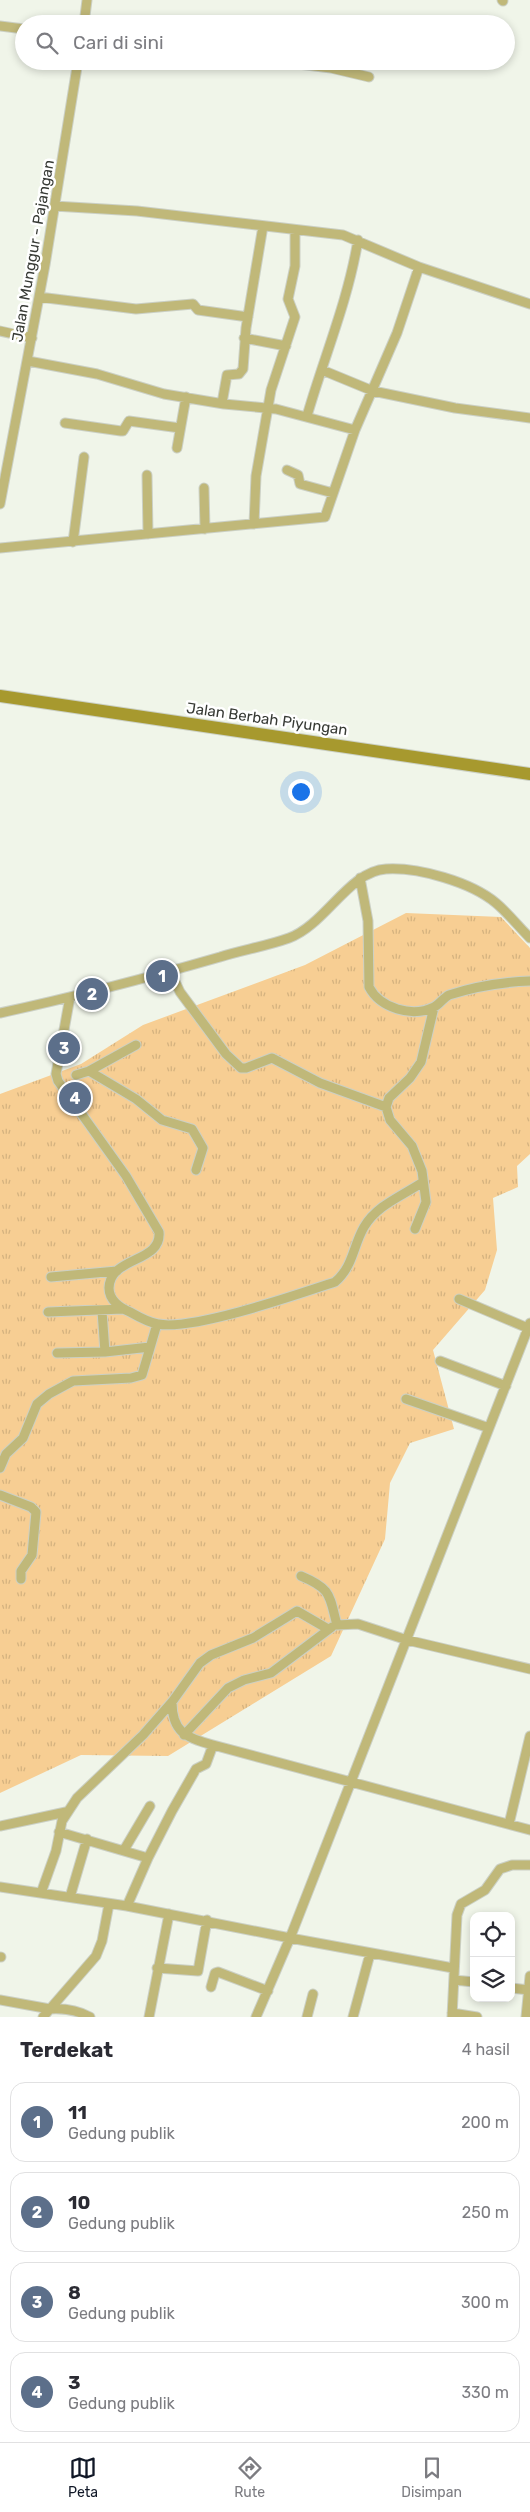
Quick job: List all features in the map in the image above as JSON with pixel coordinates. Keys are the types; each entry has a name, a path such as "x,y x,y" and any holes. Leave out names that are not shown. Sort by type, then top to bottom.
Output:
{"street":[{"path":"85,15 87,0"},
{"path":"0,26 15,28"},
{"name":"Jalan Munggur - Pajangan","path":"0,504 3,464 28,361 40,297 77,70"},
{"path":"339,70 369,77"},
{"path":"54,206 142,212 343,235 419,267 530,304"},
{"path":"222,403 227,375 239,374 243,369 244,338 264,226"},
{"path":"254,524 256,476 271,390 295,318 288,298 295,266 295,230"},
{"path":"307,416 354,266 358,240"},
{"path":"0,548 325,516 355,430 397,333 419,267"},
{"path":"40,297 136,309 193,304 198,310 248,317"},
{"path":"0,331 32,338"},
{"path":"244,338 286,346"},
{"path":"28,361 97,374 148,390 222,403 269,407 355,430"},
{"path":"322,370 373,391 455,408 530,418"},
{"path":"177,448 186,397"},
{"path":"64,423 121,431 130,421 180,428"},
{"path":"73,542 84,457"},
{"path":"287,470 298,475 300,484 332,494"},
{"path":"147,475 148,534"},
{"path":"204,488 205,529"},
{"name":"Jalan Berbah Piyungan","path":"0,696 530,774"},
{"path":"0,1012 70,998 290,938 317,920 360,878 370,872 385,869 411,871 463,884 495,902 530,938"},
{"path":"360,878 366,907 369,987 373,996 386,1005 415,1012 434,1007 447,996 481,988 530,981"},
{"path":"168,971 182,1004 192,1016"},
{"path":"168,971 180,992 226,1054 241,1068 246,1068 272,1058 320,1083 386,1107"},
{"path":"51,1276 117,1271 154,1249 158,1241 159,1232 126,1176 58,1081 56,1074 70,998"},
{"path":"415,1229 426,1202 419,1160 412,1146 390,1120 386,1107 389,1098 410,1078 421,1062 434,1007"},
{"path":"76,1075 88,1071 136,1045"},
{"path":"88,1071 136,1099 162,1120 192,1129 203,1148 196,1170"},
{"path":"117,1271 109,1287 115,1302 123,1309 157,1324 184,1324 208,1319 335,1282 348,1267 368,1221 383,1206 423,1182"},
{"path":"256,2017 290,1938 529,1327 459,1299"},
{"path":"48,1312 123,1309"},
{"path":"102,1310 106,1352"},
{"path":"0,1468 6,1454 23,1438 37,1404 49,1394 73,1382 139,1376 145,1371 157,1324"},
{"path":"57,1353 106,1352 150,1347"},
{"path":"440,1361 506,1386"},
{"path":"406,1399 489,1428"},
{"path":"0,1495 36,1512 32,1555 21,1571 21,1579"},
{"path":"301,1576 324,1587 329,1594 337,1625"},
{"path":"41,1893 56,1851 66,1812 77,1798 142,1735 172,1702 200,1663 211,1654 253,1638 297,1611 328,1629"},
{"path":"184,1735 228,1688 244,1680 271,1673 328,1629 337,1625 358,1624 407,1640 530,1669"},
{"path":"172,1702 175,1725 184,1735 350,1783 530,1828"},
{"path":"509,1824 530,1736"},
{"path":"127,1906 148,1858 194,1772 208,1761 214,1745"},
{"path":"124,1850 150,1806"},
{"path":"0,1826 66,1812"},
{"path":"60,1832 148,1858"},
{"path":"70,1897 87,1839"},
{"path":"477,2017 452,2015 457,1915 461,1904 485,1890 500,1869 512,1865 530,1865"},
{"path":"0,1887 207,1920 370,1954 453,1968"},
{"path":"43,2017 96,1956 102,1941 109,1904"},
{"path":"148,2017 169,1914"},
{"path":"157,1968 198,1971 207,1920"},
{"path":"353,2017 370,1954"},
{"path":"211,1987 215,1974 218,1972 268,1991"},
{"path":"526,2017 530,1976"},
{"path":"454,1980 470,1982"},
{"path":"515,1988 529,1990"},
{"path":"307,2017 313,1994"},
{"path":"0,2000 50,2009 71,2010 90,2017"}],"green space":[{"path":"406,913 501,917 530,948 530,1154 517,1166 518,1187 493,1198 497,1250 485,1290 433,1350 454,1429 410,1443 390,1483 385,1539 331,1656 168,1756 81,1755 0,1793 0,1094 81,1064 143,1025 305,965"}],"place":[{"name":"11","path":"162,976"},
{"name":"10","path":"92,994"},
{"name":"8","path":"64,1048"},
{"name":"3","path":"75,1098"}]}
